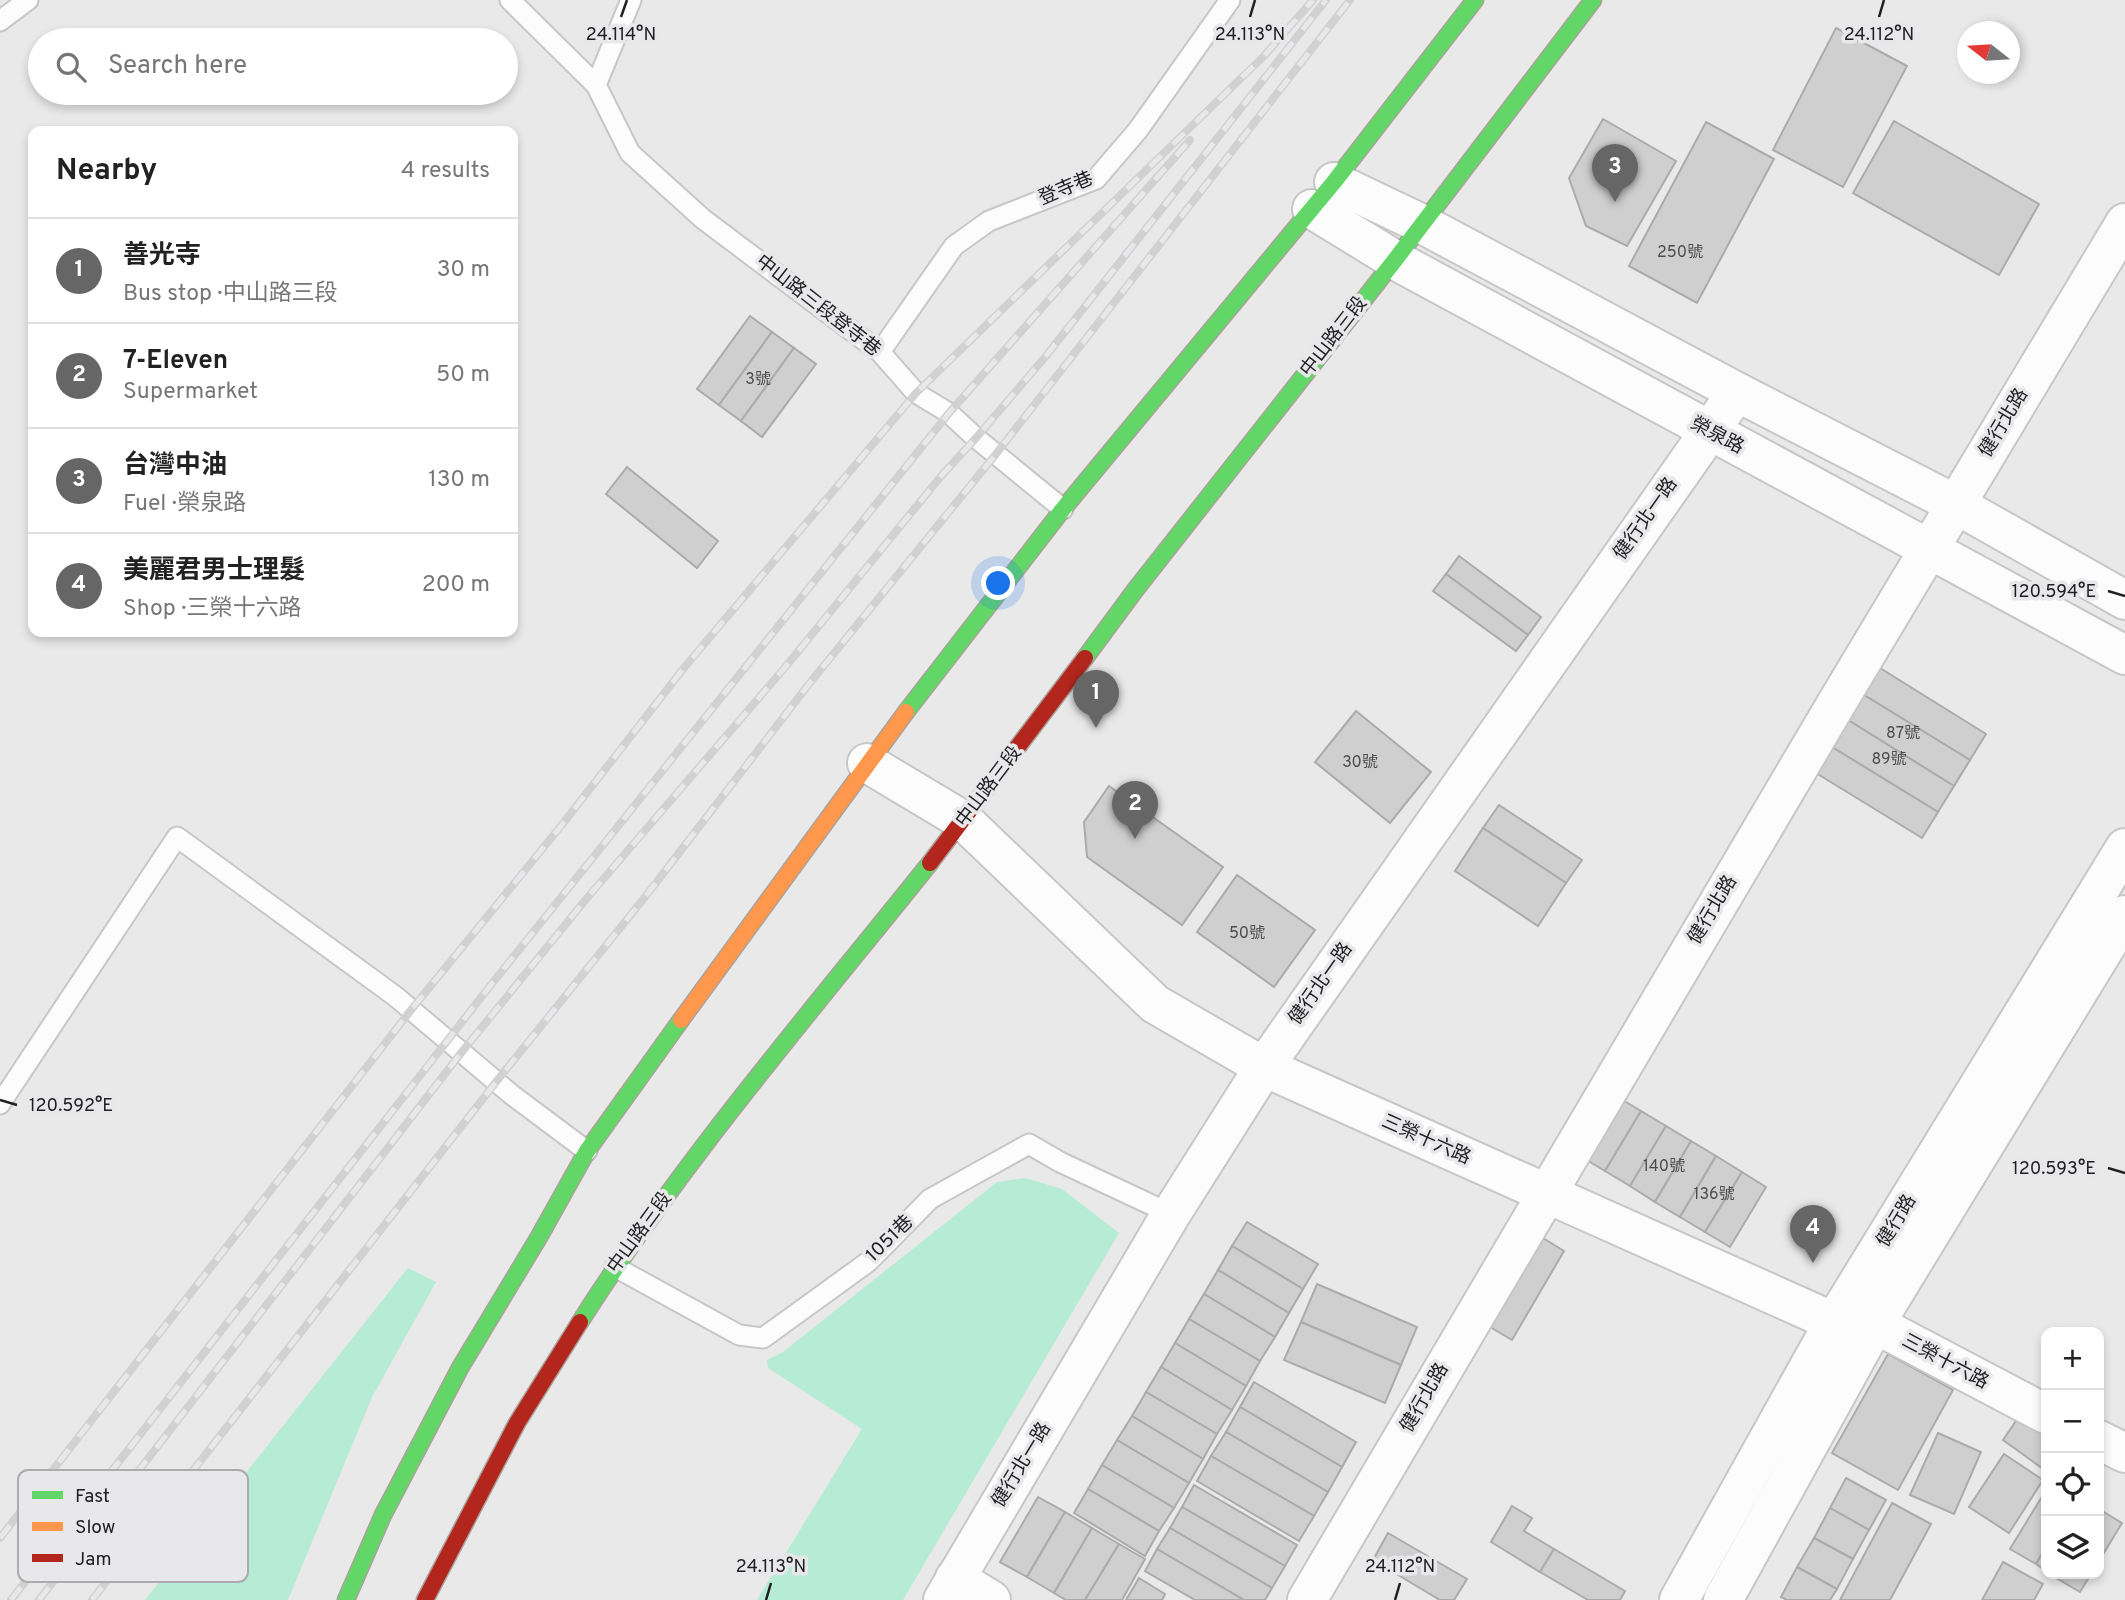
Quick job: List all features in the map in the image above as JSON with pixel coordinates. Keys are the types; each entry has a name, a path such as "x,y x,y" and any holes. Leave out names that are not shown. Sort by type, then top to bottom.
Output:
{"main road":[{"path":"346,1600 383,1515 460,1368 539,1237 587,1150 867,763 1063,509 1323,195 1475,0"},
{"name":"中山路三段","path":"425,1600 517,1423 615,1267 704,1145 964,821 1136,589 1395,260 1593,0"}],"street":[{"path":"1323,195 1422,224 1737,392 1955,504 2125,600"},
{"name":"榮泉路","path":"1323,195 1395,260 2125,655"},
{"name":"健行北路","path":"1307,1600 1544,1194 1928,548 2125,223"},
{"name":"健行北一路","path":"949,1589 1171,1214 1264,1067 1737,392"},
{"name":"三榮十六路","path":"867,763 964,821 1155,1004 1264,1067 1834,1322 1875,1324 2041,1411"},
{"name":"健行路","path":"1679,1600 1834,1322 2125,848"},
{"name":"健行路","path":"1737,1595 1875,1324 2125,915"},
{"path":"2104,1442 2125,1453"},
{"path":"949,1589 990,1600"}],"lane":[{"path":"0,21 27,0"},
{"name":"中山路三段登寺巷","path":"510,0 596,85 630,153 703,219 880,352 916,393 949,413 1063,509"},
{"path":"596,85 631,0"},
{"name":"登寺巷","path":"880,352 954,246 989,221 1096,179 1138,130 1230,0"},
{"path":"0,1104 177,837 395,996 512,1095 587,1150"},
{"name":"1051巷","path":"615,1267 739,1335 763,1338 868,1262 930,1199 1029,1144 1060,1162 1171,1214"}],"green space":[{"path":"1025,1178 1062,1189 1119,1233 903,1600 757,1600 862,1429 768,1368 767,1360 783,1352 997,1182"},
{"path":"408,1268 436,1282 372,1397 288,1600 145,1600 159,1582 248,1582 248,1470"}],"building":[{"path":"1836,28 1907,66 1843,187 1773,150"},
{"path":"1603,119 1676,161 1627,246 1586,226 1569,178"},
{"path":"1894,121 2039,204 1999,275 1853,193"},
{"path":"1706,122 1774,159 1697,303 1629,266"},
{"path":"750,316 772,332 719,405 697,389"},
{"path":"772,332 794,348 741,421 719,405"},
{"path":"794,348 816,364 762,437 741,421"},
{"path":"627,467 718,541 697,568 606,494"},
{"path":"1459,556 1541,617 1528,635 1446,574"},
{"path":"1446,574 1528,635 1516,651 1433,591"},
{"path":"1880,668 1986,734 1970,760 1864,695"},
{"path":"1864,695 1970,760 1954,786 1848,720"},
{"path":"1356,711 1431,772 1390,823 1315,762"},
{"path":"1848,720 1954,786 1938,812 1832,747"},
{"path":"1832,747 1938,812 1922,838 1816,773"},
{"path":"1109,786 1223,867 1182,925 1087,857 1084,822"},
{"path":"1499,805 1582,860 1566,883 1483,828"},
{"path":"1483,828 1566,883 1538,926 1455,871"},
{"path":"1237,875 1315,930 1274,987 1197,932"},
{"path":"1616,1096 1641,1111 1605,1171 1580,1156"},
{"path":"1641,1111 1666,1126 1630,1186 1605,1171"},
{"path":"1666,1126 1691,1141 1655,1202 1630,1186"},
{"path":"1691,1141 1716,1156 1680,1217 1655,1202"},
{"path":"1716,1156 1742,1172 1705,1232 1680,1217"},
{"path":"1742,1172 1766,1187 1730,1247 1705,1232"},
{"path":"1247,1222 1318,1264 1303,1289 1232,1246"},
{"path":"1543,1238 1564,1251 1512,1340 1490,1327"},
{"path":"1232,1246 1303,1289 1289,1313 1218,1270"},
{"path":"1218,1270 1289,1313 1275,1337 1204,1294"},
{"path":"1317,1284 1417,1327 1401,1365 1301,1322"},
{"path":"1204,1294 1275,1337 1260,1361 1189,1319"},
{"path":"1189,1319 1260,1361 1246,1386 1175,1343"},
{"path":"1301,1322 1401,1365 1385,1403 1284,1360"},
{"path":"1175,1343 1246,1386 1232,1410 1161,1367"},
{"path":"1888,1354 1953,1390 1898,1490 1832,1453"},
{"path":"1161,1367 1232,1410 1217,1434 1146,1392"},
{"path":"1254,1382 1356,1442 1342,1467 1240,1407"},
{"path":"1146,1392 1217,1434 1203,1459 1132,1416"},
{"path":"1240,1407 1342,1467 1328,1492 1226,1432"},
{"path":"2020,1415 2041,1430 2041,1467 2003,1440"},
{"path":"1132,1416 1203,1459 1189,1483 1117,1440"},
{"path":"1226,1432 1328,1492 1314,1516 1211,1456"},
{"path":"1938,1433 1981,1452 1954,1514 1910,1495"},
{"path":"1117,1440 1189,1483 1174,1508 1102,1465"},
{"path":"2004,1454 2041,1479 2041,1483 2009,1533 1969,1507"},
{"path":"1211,1456 1314,1516 1299,1541 1197,1481"},
{"path":"1102,1465 1174,1508 1159,1531 1088,1489"},
{"path":"1846,1478 1886,1500 1869,1530 1830,1508"},
{"path":"1194,1485 1297,1545 1285,1566 1182,1507"},
{"path":"1088,1489 1159,1531 1145,1556 1074,1513"},
{"path":"1038,1497 1065,1512 1027,1577 1000,1562"},
{"path":"2041,1498 2041,1556 2036,1564 2010,1549"},
{"path":"1892,1503 1931,1524 1890,1600 1840,1600"},
{"path":"1512,1506 1532,1518 1524,1531 1554,1549 1540,1572 1491,1542"},
{"path":"1182,1507 1285,1566 1272,1588 1170,1528"},
{"path":"1830,1508 1869,1530 1853,1559 1814,1538"},
{"path":"1065,1512 1092,1528 1054,1593 1027,1577"},
{"path":"2104,1512 2122,1523 2104,1553"},
{"path":"1092,1528 1119,1544 1085,1600 1066,1600 1054,1593"},
{"path":"1170,1528 1272,1588 1265,1600 1244,1600 1157,1549"},
{"path":"1388,1533 1467,1579 1454,1600 1440,1600 1373,1560"},
{"path":"1814,1538 1853,1559 1837,1589 1797,1567"},
{"path":"1119,1544 1145,1559 1122,1600 1085,1600"},
{"path":"1157,1549 1244,1600 1195,1600 1145,1571"},
{"path":"1554,1549 1625,1591 1620,1600 1588,1600 1540,1572"},
{"path":"2003,1562 2043,1584 2034,1600 1982,1600"},
{"path":"1797,1567 1837,1589 1830,1600 1787,1600 1781,1597"},
{"path":"1139,1578 1165,1594 1162,1600 1126,1600"},
{"path":"2058,1579 2088,1579 2080,1592"}],"railway":[{"path":"53,1470 411,1010 561,826 683,669 916,393 1264,56 1313,0"},
{"path":"139,1470 461,1053 587,898 787,665 942,475 1046,356 1326,0"},
{"path":"193,1470 496,1082 645,897 809,684 996,454 1350,0"},
{"path":"112,1470 490,986 949,413 1190,140"},
{"path":"0,1538 18,1515"},
{"path":"11,1600 25,1582"},
{"path":"39,1600 53,1582"},
{"path":"92,1600 106,1582"}],"traffic: fast":[{"path":"906,712 1063,509 1334,182 1475,0"},
{"path":"1085,658 1136,589 1395,260 1593,0"},
{"path":"580,1322 704,1145 930,863"},
{"path":"346,1600 383,1515 460,1368 587,1151 681,1020"}],"traffic: slow":[{"path":"681,1020 906,712"}],"traffic: jam":[{"path":"930,863 1085,658"},
{"path":"425,1600 517,1423 580,1322"}],"place":[{"name":"台灣中油","path":"1615,202"},
{"name":"善光寺","path":"1096,728"},
{"name":"7-Eleven","path":"1135,839"},
{"name":"美麗君男士理髮","path":"1813,1263"}]}
